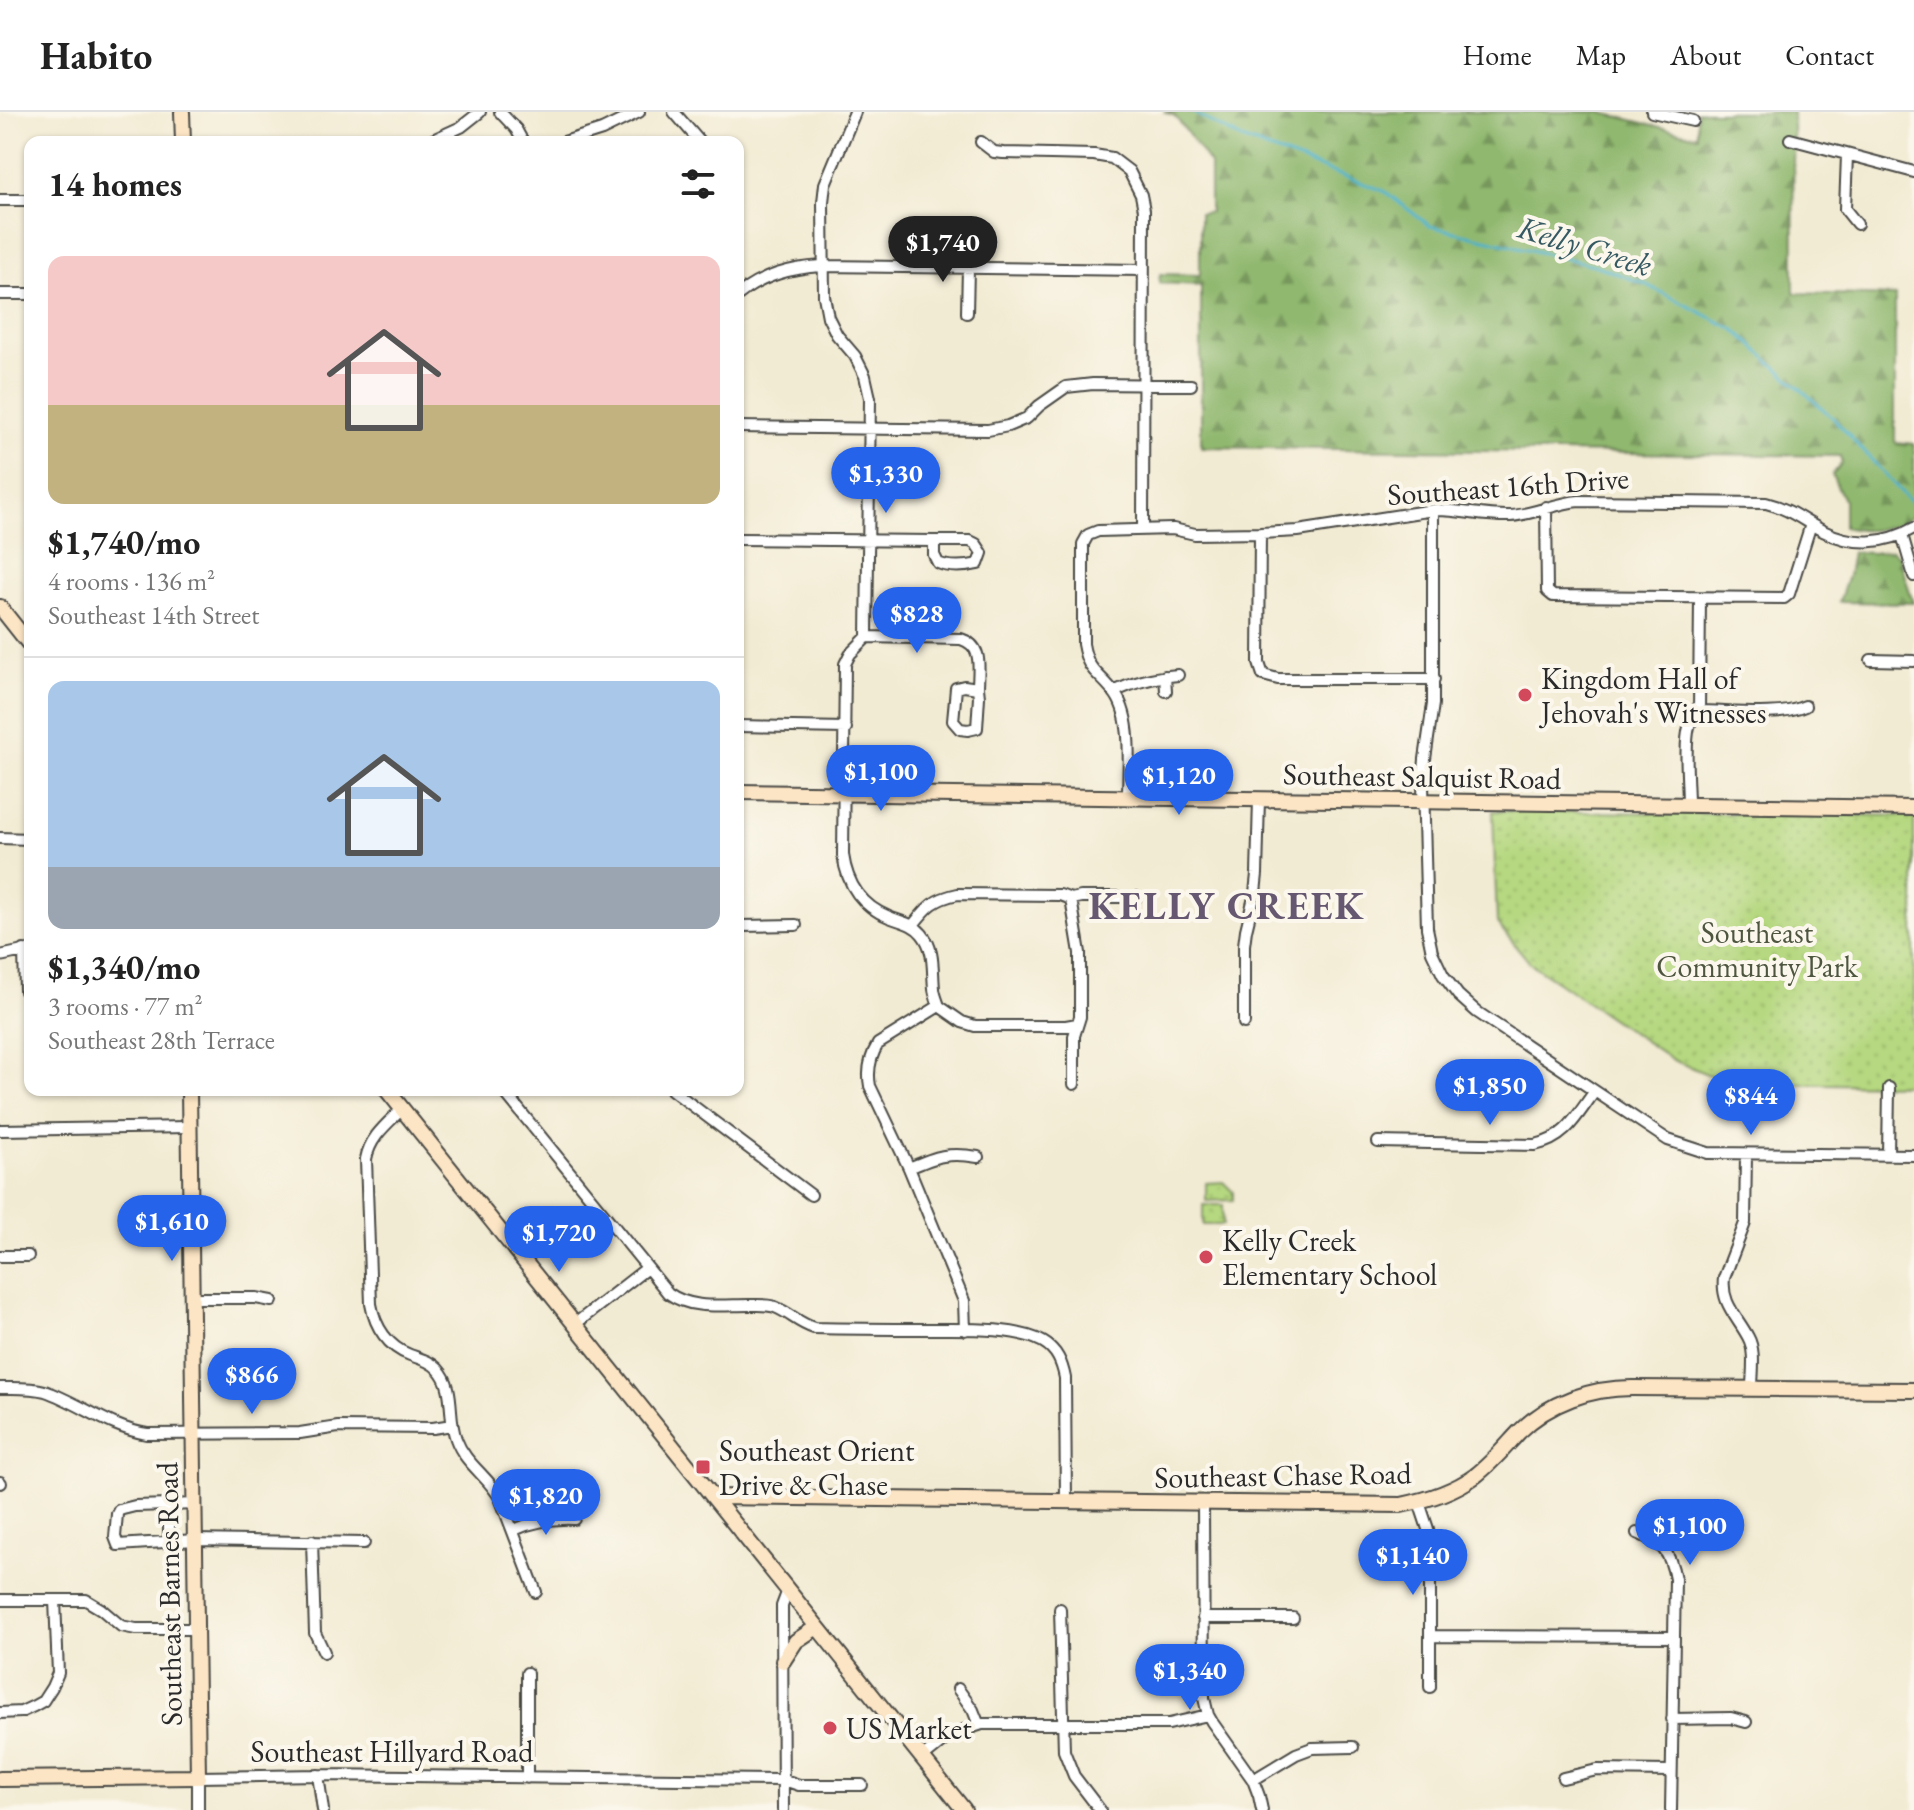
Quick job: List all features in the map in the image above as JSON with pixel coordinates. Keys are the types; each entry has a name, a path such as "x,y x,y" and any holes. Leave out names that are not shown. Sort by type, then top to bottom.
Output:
{"street":[{"path":"182,112 183,136"},
{"path":"441,136 461,127 480,112"},
{"path":"500,112 520,136"},
{"path":"583,136 622,122 639,112"},
{"path":"674,112 695,136"},
{"path":"855,112 825,184 822,266 828,317 837,335 855,356 865,376 870,398 867,637 850,654 845,664 843,855 847,876 854,890 874,910 913,925 923,934 932,954 934,988 939,1006 962,1022 975,1026 1077,1024"},
{"path":"1652,112 1693,121"},
{"path":"1790,139 1914,172"},
{"path":"981,142 994,152 1112,158 1129,171 1141,195 1144,210 1143,529"},
{"path":"1847,155 1845,209 1857,224"},
{"path":"0,200 24,200"},
{"path":"744,291 778,273 802,267 1143,270"},
{"path":"967,313 968,268"},
{"path":"0,294 24,294"},
{"path":"744,427 988,430 1027,418 1066,387 1093,384 1191,385"},
{"name":"Southeast 16th Drive","path":"1114,692 1095,674 1086,659 1083,644 1083,544 1088,535 1098,531 1173,529 1195,534 1298,531 1433,510 1451,509 1507,516 1529,514 1562,502 1579,501 1766,503 1783,507 1836,537 1852,541 1870,542 1902,535 1914,528"},
{"path":"1546,507 1547,591 1553,596 1780,599 1787,597 1811,524"},
{"path":"1433,510 1434,679 1425,759 1424,802 1427,928 1432,952 1443,975 1458,995 1477,1012 1668,1140 1681,1145 1708,1153 1914,1155"},
{"path":"1260,533 1259,663 1263,675 1278,679 1434,679"},
{"path":"1902,535 1914,576"},
{"path":"744,539 970,541 982,553 978,564 943,566 934,555 934,541"},
{"path":"1688,805 1687,736 1689,725 1699,711 1700,598"},
{"path":"0,607 24,637"},
{"path":"867,637 961,639 971,642 978,656 978,688"},
{"path":"1871,660 1914,661"},
{"path":"1128,797 1128,726 1114,692 1127,685 1178,675"},
{"path":"1165,676 1166,691"},
{"path":"1699,711 1781,712 1805,706"},
{"path":"744,726 846,728"},
{"name":"Southeast Salquist Road","path":"744,792 1914,808"},
{"path":"1244,1023 1244,945 1257,874 1259,799"},
{"path":"0,838 24,839"},
{"path":"913,925 929,906 942,898 958,894 1060,895 1071,899 1136,897"},
{"path":"1071,899 1080,953 1080,1017 1074,1036 1074,1084"},
{"path":"744,926 796,925"},
{"path":"0,956 24,951"},
{"path":"939,1006 878,1044 872,1053 868,1075 870,1086 909,1168 964,1301 965,1330"},
{"path":"1888,1155 1889,1088"},
{"path":"1378,1142 1535,1145 1566,1130 1595,1091"},
{"name":"Southeast Barnes Road","path":"189,1096 198,1810"},
{"path":"392,1096 964,1810"},
{"path":"508,1096 647,1268 677,1300 687,1304 775,1307 800,1324 814,1328 994,1331 1030,1337 1052,1348 1063,1367 1065,1378 1066,1502"},
{"path":"680,1096 811,1195"},
{"path":"402,1109 373,1138 366,1159 371,1304 377,1326 391,1343 431,1363 446,1380 456,1439 466,1458 495,1489 514,1530 536,1592"},
{"path":"0,1130 190,1127"},
{"path":"909,1168 944,1154 978,1157"},
{"path":"1746,1154 1745,1223 1723,1288 1731,1312 1749,1337 1752,1389"},
{"path":"0,1256 28,1256"},
{"path":"575,1324 647,1268"},
{"path":"192,1298 272,1301"},
{"path":"0,1388 47,1392 135,1432 147,1434 300,1433 338,1427 433,1428 452,1425"},
{"name":"Southeast Chase Road","path":"714,1497 1382,1506 1419,1502 1452,1490 1487,1466 1532,1420 1577,1396 1601,1390 1914,1390"},
{"path":"1419,1502 1430,1542 1430,1687"},
{"path":"1203,1503 1204,1698 1208,1715 1253,1780 1262,1810"},
{"path":"194,1504 135,1506 119,1510 115,1537 118,1545 195,1540 364,1543"},
{"path":"169,1505 169,1542"},
{"path":"514,1530 537,1521 574,1519"},
{"path":"1637,1533 1656,1541 1663,1549 1675,1579 1671,1810"},
{"path":"312,1541 315,1633 324,1652"},
{"path":"783,1810 782,1606 788,1590"},
{"path":"0,1600 86,1600 121,1626 196,1629"},
{"path":"0,1713 21,1712 34,1706 43,1701 52,1687 58,1673 55,1600"},
{"path":"1060,1609 1062,1745 1077,1781 1100,1810"},
{"path":"1203,1618 1293,1618"},
{"path":"783,1661 796,1641 817,1627"},
{"path":"1430,1636 1674,1637"},
{"path":"527,1673 527,1778"},
{"path":"958,1689 979,1725"},
{"path":"922,1758 952,1734 979,1725 1169,1724 1208,1715"},
{"path":"1672,1719 1731,1718 1746,1722"},
{"path":"1253,1780 1312,1748 1353,1747"},
{"path":"1563,1778 1597,1770 1670,1771"},
{"path":"318,1775 323,1810"},
{"name":"Southeast Hillyard Road","path":"0,1779 318,1775 784,1780 799,1785 862,1785"}],"green space":[{"path":"1164,112 1599,112 1697,136 1697,112 1793,112 1794,293 1895,296 1895,442 1914,444 1914,515 1880,529 1844,527 1844,500 1832,475 1842,463 1840,456 1201,447 1201,285 1159,283 1160,274 1200,275 1200,213 1210,212 1210,164 1175,116"},
{"path":"1892,550 1899,556 1913,603 1839,602 1852,552"},
{"name":"Southeast Community Park","path":"1493,811 1914,816 1914,1085 1729,1083 1673,1060 1531,964 1497,923"},
{"path":"1223,1182 1233,1192 1233,1200 1206,1201 1206,1183"},
{"path":"1203,1205 1223,1205 1223,1225 1203,1225"}],"waterway":[{"name":"Kelly Creek","path":"1192,112 1242,139 1384,191 1430,226 1594,265 1645,284 1735,330 1833,418 1914,506"}],"place":[{"name":"Kingdom Hall of Jehovah's Witnesses","path":"1525,695"},
{"name":"Kelly Creek Elementary School","path":"1206,1257"},
{"name":"Southeast Orient Drive & Chase","path":"703,1467"},
{"name":"US Market","path":"830,1728"}],"district":[{"name":"KELLY CREEK","path":"1227,905"}]}
